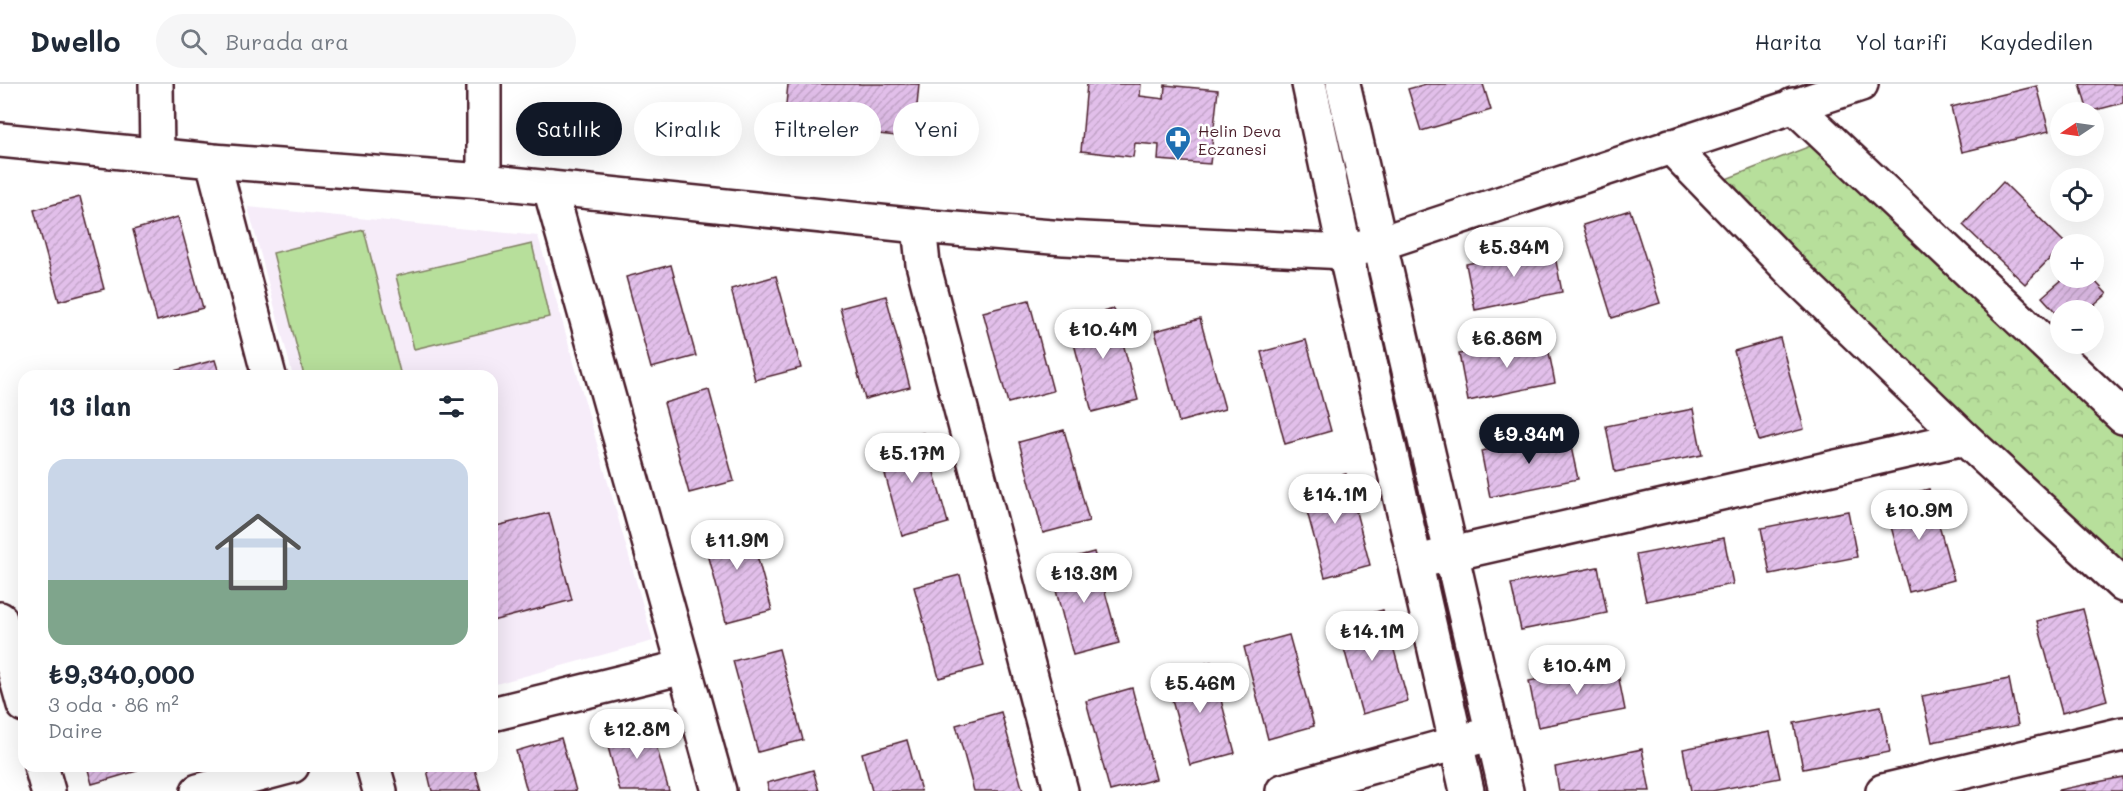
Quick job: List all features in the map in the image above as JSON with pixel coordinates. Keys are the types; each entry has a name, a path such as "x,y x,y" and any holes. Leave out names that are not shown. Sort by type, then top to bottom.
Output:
{"street":[{"path":"156,84 157,156"},
{"path":"484,84 484,181"},
{"path":"1309,84 1467,791"},
{"path":"1343,84 1378,244 1506,791"},
{"path":"0,140 213,161 484,181 919,226 1064,238 1345,252 1378,244 1861,84"},
{"path":"1792,105 2123,417"},
{"path":"1670,146 1798,278 1964,438 2123,585"},
{"path":"213,161 267,370"},
{"path":"550,188 719,791"},
{"path":"919,226 923,264 1061,791"},
{"path":"1416,562 1964,438"},
{"path":"0,619 18,684"},
{"path":"498,713 684,667"},
{"path":"1283,791 1493,733"},
{"path":"1883,791 2123,734"},
{"path":"43,772 48,791"},
{"path":"198,791 269,772"},
{"path":"375,772 380,791"}],"shaded area":[{"path":"248,207 538,236 653,641 498,683 498,370 291,370"}],"green space":[{"path":"1818,143 2123,432 2123,567 1721,181"},
{"path":"364,230 399,370 302,370 273,253"},
{"path":"532,244 549,317 414,349 396,276"}],"building":[{"path":"788,84 919,84 917,102 893,102 893,136 881,134 881,102 786,102"},
{"path":"1087,84 1141,84 1140,96 1164,99 1165,85 1218,90 1210,164 1158,160 1159,145 1135,143 1133,157 1081,151"},
{"path":"1426,84 1483,84 1491,110 1421,131 1408,89"},
{"path":"2080,84 2123,84 2123,103 2104,108 2104,102 2085,102"},
{"path":"2037,86 2049,131 1962,152 1951,107"},
{"path":"2003,182 2056,234 2050,234 2050,258 2025,284 1963,225"},
{"path":"80,197 104,289 59,301 34,210"},
{"path":"1630,210 1660,303 1612,318 1583,225"},
{"path":"178,217 203,308 157,321 133,230"},
{"path":"1553,246 1562,292 1475,310 1466,264"},
{"path":"671,265 696,356 651,368 626,277"},
{"path":"776,276 801,368 755,380 731,289"},
{"path":"2052,288 2101,288 2107,294 2100,300 2050,300 2050,306 2042,297"},
{"path":"886,296 910,387 865,399 840,308"},
{"path":"1029,300 1053,391 1008,403 983,312"},
{"path":"1114,309 1138,400 1092,412 1068,321"},
{"path":"1200,319 1225,409 1179,422 1155,331"},
{"path":"1546,337 1555,383 1468,401 1459,354"},
{"path":"1780,338 1804,429 1759,441 1734,351"},
{"path":"1306,340 1331,431 1285,444 1261,352"},
{"path":"215,360 218,370 178,370"},
{"path":"709,390 734,481 689,493 664,403"},
{"path":"1693,409 1702,455 1615,472 1606,426"},
{"path":"1064,430 1089,521 1043,533 1019,442"},
{"path":"923,433 948,523 902,536 877,445"},
{"path":"1568,433 1578,479 1490,497 1481,451"},
{"path":"1346,474 1370,565 1325,577 1300,486"},
{"path":"1929,489 1954,580 1909,592 1884,501"},
{"path":"1848,511 1857,557 1770,574 1761,528"},
{"path":"549,513 572,600 498,619 498,526"},
{"path":"747,519 772,610 726,622 702,531"},
{"path":"1724,538 1733,584 1646,601 1636,555"},
{"path":"1094,552 1119,643 1073,655 1049,564"},
{"path":"1598,567 1607,613 1521,630 1511,584"},
{"path":"960,575 984,666 939,678 914,587"},
{"path":"2083,609 2107,700 2062,713 2037,621"},
{"path":"1383,610 1408,701 1362,714 1337,623"},
{"path":"1289,635 1314,726 1268,739 1244,647"},
{"path":"779,649 803,740 758,752 733,661"},
{"path":"1211,662 1235,753 1190,765 1165,675"},
{"path":"1616,664 1625,710 1538,727 1529,681"},
{"path":"2009,679 2018,725 1932,742 1922,696"},
{"path":"1132,688 1156,779 1110,791 1086,701"},
{"path":"1881,706 1890,752 1803,769 1794,723"},
{"path":"1001,712 1023,791 974,791 956,725"},
{"path":"650,724 669,791 620,791 605,736"},
{"path":"1770,732 1780,778 1712,791 1691,791 1683,749"},
{"path":"561,738 576,791 527,791 516,751"},
{"path":"907,740 921,791 872,791 862,753"},
{"path":"1642,749 1650,791 1559,791 1555,767"},
{"path":"813,770 819,791 769,791 767,783"},
{"path":"89,772 134,772 92,784"},
{"path":"427,772 476,772 481,791 432,791"},
{"path":"2123,777 2123,791 2058,791 2058,790"}],"place":[{"name":"Helin Deva Eczanesi","path":"1178,162"}]}
